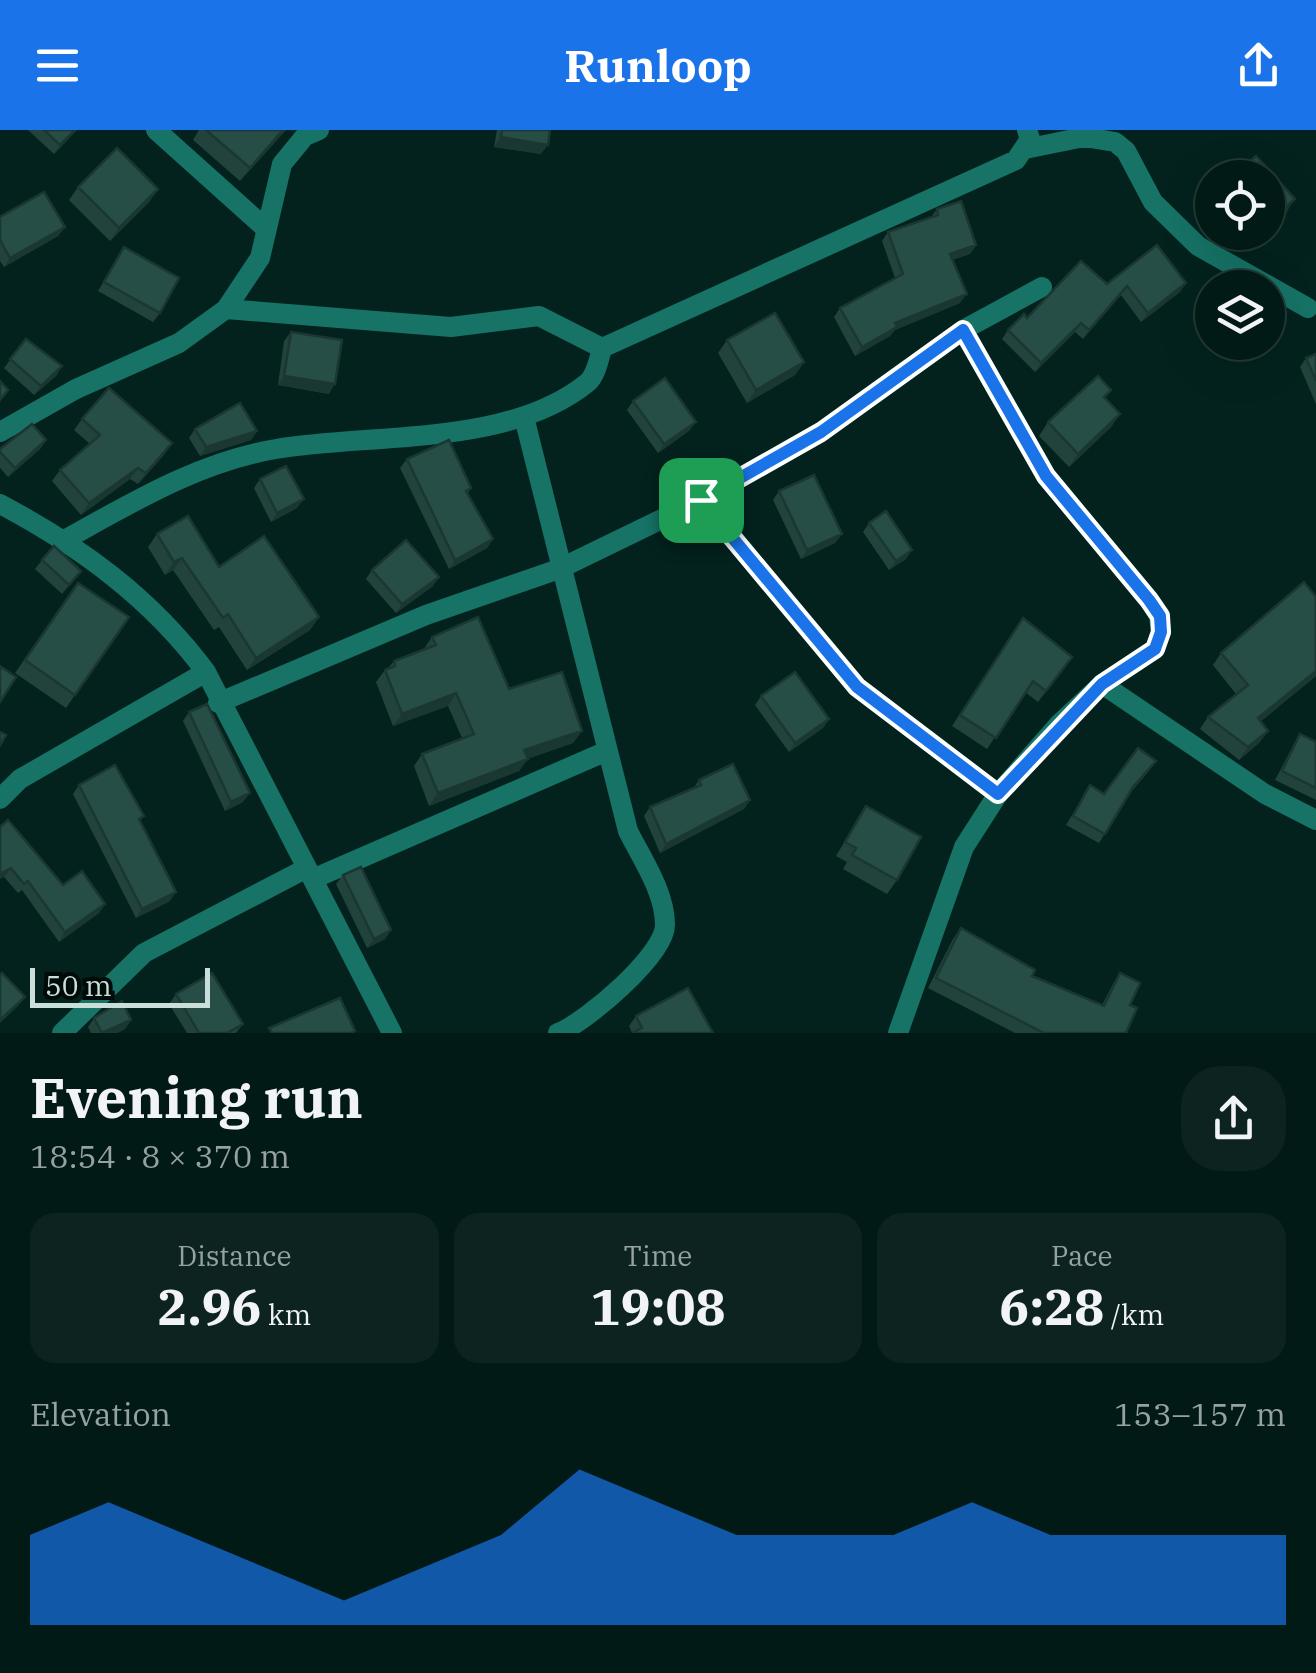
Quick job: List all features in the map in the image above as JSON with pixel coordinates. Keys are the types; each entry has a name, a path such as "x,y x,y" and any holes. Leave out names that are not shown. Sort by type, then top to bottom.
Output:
{"street":[{"path":"156,130 264,227"},
{"path":"0,432 76,389 179,343 226,309 260,258 264,227 282,164 305,136 319,130"},
{"path":"66,539 180,477 275,449 374,442 524,417 588,382 602,348 1016,160 1026,140 1110,134 1126,150 1154,202 1198,246 1308,308"},
{"path":"218,703 426,615 559,569 701,500 821,432 963,330 1042,286"},
{"path":"226,309 450,327 539,316 602,348"},
{"path":"898,1033 964,847 998,794 1102,684 1155,649 1161,632 1160,616 1046,476 963,330"},
{"path":"524,417 559,569 628,831 655,885 665,926 659,943 621,985 578,1025 558,1033"},
{"path":"701,500 857,687 998,794"},
{"path":"0,504 66,539 138,595 180,636 206,672 218,703 392,1033"},
{"path":"0,799 20,779 206,672"},
{"path":"1102,684 1265,794 1316,820"},
{"path":"62,1033 144,954 310,874 607,751"}],"building":[{"path":"44,130 75,130 60,145"},
{"path":"206,130 283,130 250,168"},
{"path":"502,130 550,130 548,145 501,137"},
{"path":"117,148 158,189 119,228 78,187"},
{"path":"1285,188 1295,199 1285,208"},
{"path":"44,192 65,227 10,258 0,240 0,217"},
{"path":"961,201 976,245 950,254 967,294 895,323 897,327 862,347 840,308 903,274 888,232 938,215 937,209"},
{"path":"1157,245 1186,283 1148,313 1127,286 1089,330 1081,323 1041,363 1008,330 1024,314 1027,318 1081,261 1107,284"},
{"path":"124,247 179,278 160,313 104,282"},
{"path":"775,313 804,362 756,390 727,340"},
{"path":"291,332 342,340 335,384 284,376"},
{"path":"26,339 62,366 41,386 10,359"},
{"path":"1316,354 1316,381 1306,358"},
{"path":"1098,376 1111,390 1104,397 1120,414 1078,454 1048,422"},
{"path":"665,378 696,422 664,444 633,401"},
{"path":"0,381 8,390 0,400"},
{"path":"109,388 172,443 146,473 138,468 89,503 60,470 100,435 82,419"},
{"path":"240,403 257,431 206,447 195,429"},
{"path":"32,424 46,440 15,468 0,449"},
{"path":"449,440 471,488 466,491 493,539 455,560 407,459"},
{"path":"286,466 304,499 277,513 260,479"},
{"path":"814,475 842,534 807,550 779,491"},
{"path":"886,511 912,550 896,561 869,523"},
{"path":"188,516 219,567 264,536 319,617 256,658 228,614 223,618 182,558 174,562 157,534"},
{"path":"406,540 439,577 402,604 372,570"},
{"path":"54,546 81,571 69,585 42,560"},
{"path":"1304,582 1316,597 1316,671 1258,718 1268,731 1248,747 1208,717 1248,685 1221,653"},
{"path":"78,583 129,617 75,695 25,660"},
{"path":"478,617 509,689 562,672 582,731 524,750 528,759 438,793 422,754 474,734 456,693 402,714 385,670 395,666 394,661 436,645 432,637"},
{"path":"1023,618 1072,657 1046,691 1033,681 996,738 960,715"},
{"path":"0,666 16,677 0,702"},
{"path":"795,672 829,719 795,743 761,696"},
{"path":"207,704 250,793 231,802 189,712"},
{"path":"1300,734 1316,742 1316,788 1282,771"},
{"path":"1138,748 1156,761 1133,787 1105,834 1073,816 1090,785 1104,794"},
{"path":"733,764 750,800 666,844 650,807 701,785 699,780"},
{"path":"115,765 144,816 139,819 176,892 142,909 79,785"},
{"path":"866,806 921,837 897,880 852,855 856,848 845,842"},
{"path":"8,820 63,885 82,871 105,904 65,932 28,881 24,884 11,868 0,874 0,827"},
{"path":"361,867 391,930 374,939 343,875"},
{"path":"961,928 1035,970 1032,976 1104,1006 1120,973 1140,983 1130,1005 1137,1008 1126,1033 1044,1033 936,978"},
{"path":"212,973 243,1024 227,1033 199,1033 176,994"},
{"path":"0,975 25,997 0,1020"},
{"path":"688,988 713,1033 632,1033 642,1028 636,1016"},
{"path":"340,998 355,1031 351,1033 272,1033 269,1028"},
{"path":"122,1001 131,1020 102,1033 94,1018"}],"route":[{"path":"963,330 1046,476 1149,600 1160,616 1161,632 1155,649 1102,684 1059,724 998,794 857,687 701,500 821,432 963,330"}]}
